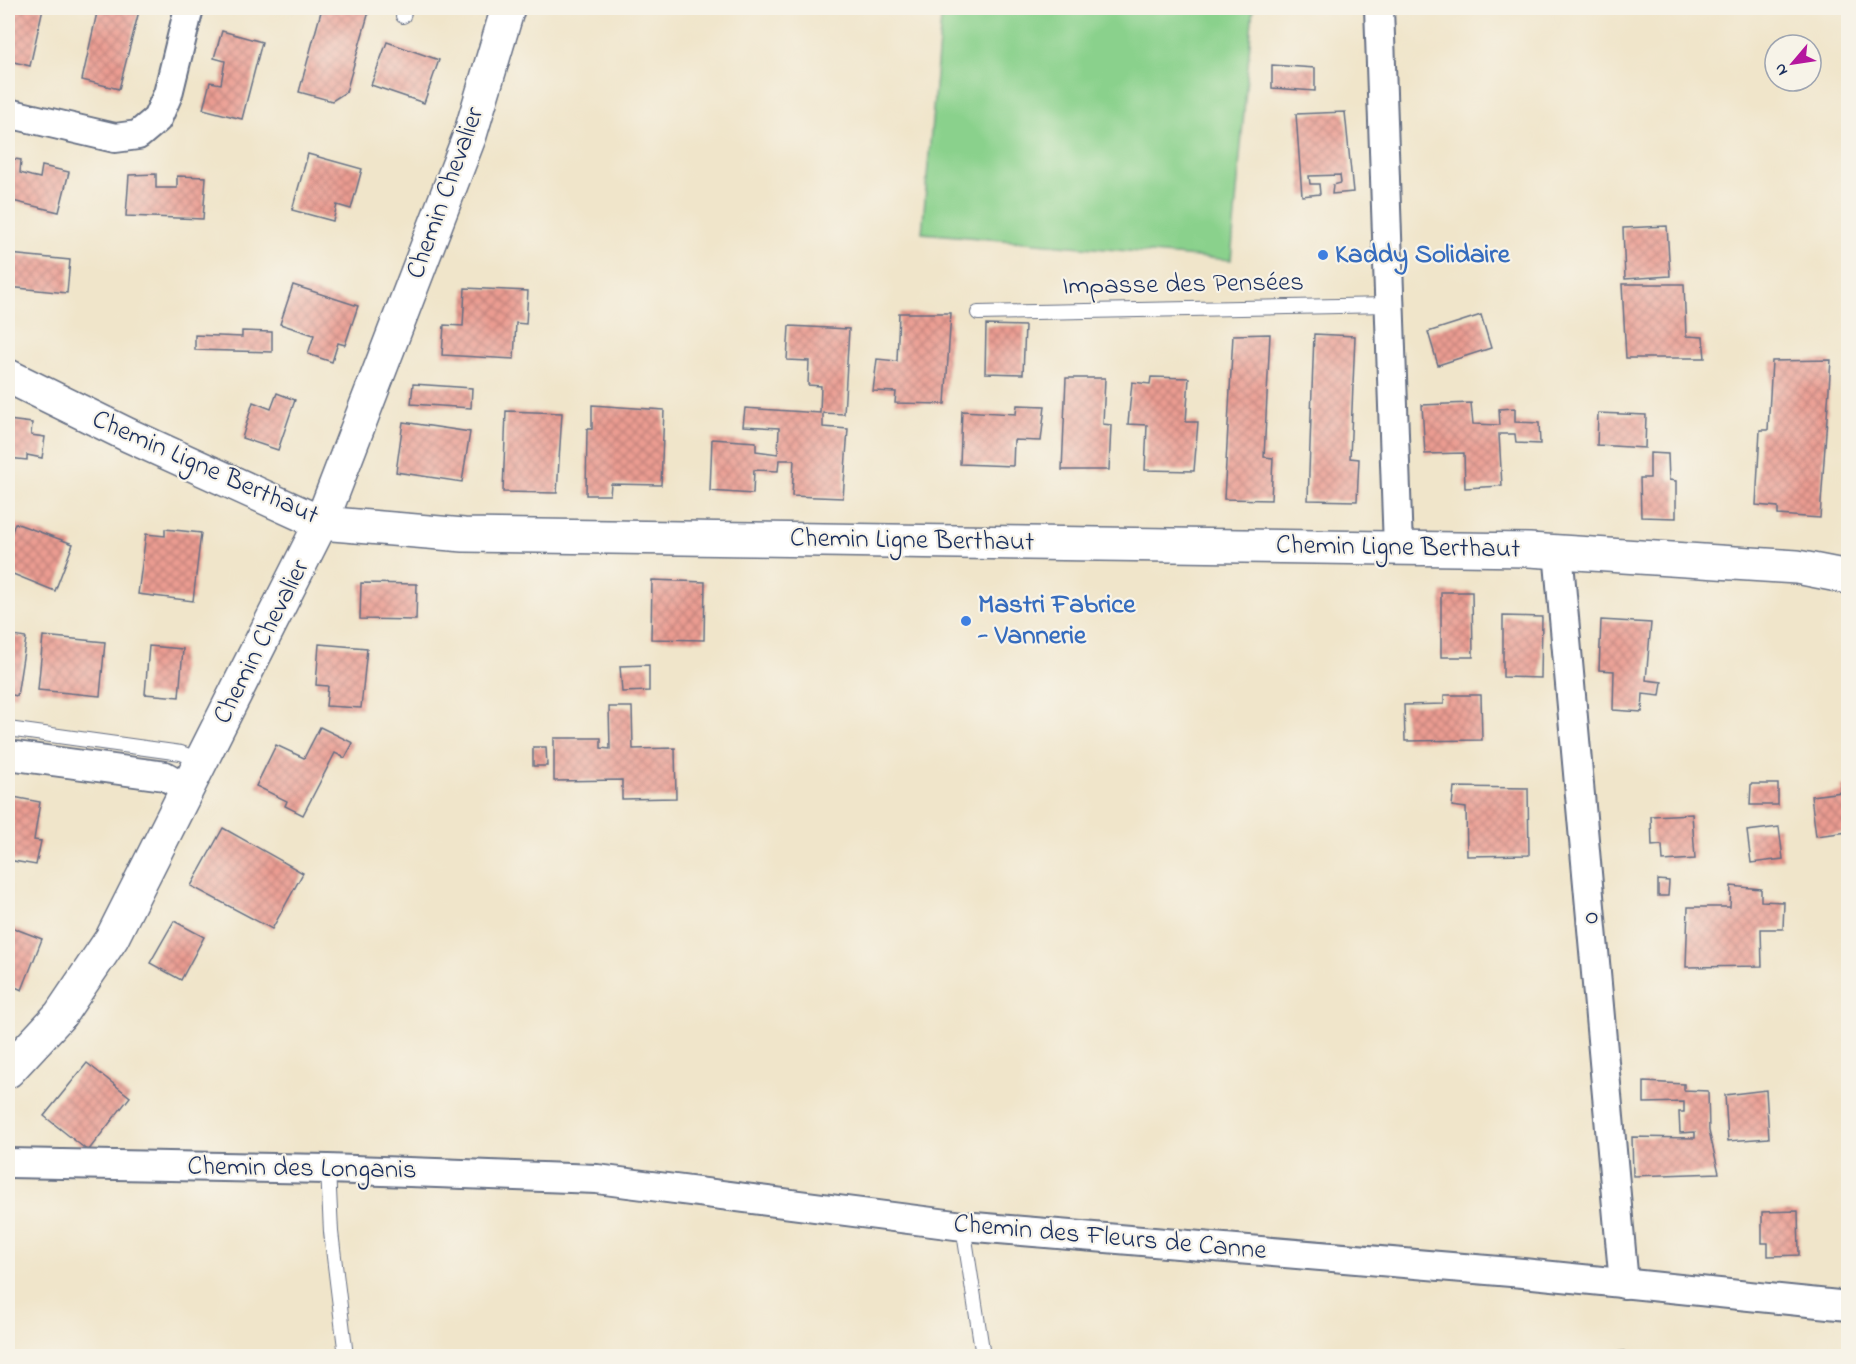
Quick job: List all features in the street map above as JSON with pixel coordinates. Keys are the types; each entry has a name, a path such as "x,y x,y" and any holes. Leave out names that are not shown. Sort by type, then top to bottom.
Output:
{"street":[{"path":"8,113 115,138 138,135 157,119 168,94 189,8"},
{"name":"Chemin Chevalier","path":"8,1071 60,1015 112,938 321,523 470,135 508,8"},
{"path":"1379,8 1398,548"},
{"name":"Chemin Ligne Berthaut","path":"8,375 128,435 321,523 464,535 1558,551 1797,567 1848,578"},
{"name":"0","path":"1558,551 1624,1284"},
{"path":"8,755 165,776 195,775"},
{"name":"Chemin des Longanis","path":"8,1163 328,1169 597,1179"},
{"name":"Chemin des Fleurs de Canne","path":"597,1179 963,1226 1523,1273 1838,1305"}],"lane":[{"name":"Impasse des Pensées","path":"978,313 1389,305"},
{"path":"8,729 181,753 195,775"},
{"path":"328,1169 331,1232 346,1356"},
{"path":"963,1226 983,1356"}],"green space":[{"path":"942,8 1253,8 1231,260 922,233"}],"building":[{"path":"8,8 43,8 30,66 10,61 13,40 8,38"},
{"path":"98,8 124,8 139,11 119,89 82,80"},
{"path":"322,8 370,8 346,92 332,101 299,92"},
{"path":"222,31 262,42 242,119 203,109 210,82 221,84 225,61 214,58"},
{"path":"387,42 439,60 424,103 371,85"},
{"path":"1272,65 1315,68 1315,91 1272,88"},
{"path":"1345,112 1353,192 1332,194 1333,185 1341,183 1340,175 1309,176 1310,184 1319,184 1320,194 1302,196 1296,114"},
{"path":"308,154 362,169 351,209 337,205 333,221 292,210"},
{"path":"8,158 21,160 20,173 31,176 40,178 42,166 69,172 59,212 8,200"},
{"path":"156,174 156,188 177,188 177,176 206,177 203,219 126,216 129,175"},
{"path":"1667,226 1670,276 1625,279 1623,228"},
{"path":"9,254 70,260 67,293 8,287"},
{"path":"1622,284 1684,284 1686,336 1703,337 1705,358 1626,358"},
{"path":"293,285 358,306 345,345 338,343 332,362 308,354 314,335 280,324"},
{"path":"465,288 528,291 526,324 516,323 514,359 442,355 444,325 463,326"},
{"path":"899,313 951,313 945,404 895,403 896,392 873,391 877,359 897,361"},
{"path":"1481,315 1491,348 1438,365 1428,332"},
{"path":"986,325 1025,326 1023,374 985,373"},
{"path":"789,326 849,329 844,414 823,413 823,427 848,429 843,498 792,496 794,460 779,460 778,471 754,470 753,494 710,491 712,439 756,442 756,451 778,454 779,428 743,426 745,408 820,413 821,386 808,385 809,361 787,360"},
{"path":"242,331 272,332 272,352 195,350 195,335 242,337"},
{"path":"1270,334 1264,457 1273,458 1271,500 1224,499 1233,335"},
{"path":"1314,334 1355,336 1350,458 1359,459 1357,501 1308,500"},
{"path":"1831,360 1820,518 1778,515 1778,507 1756,505 1760,430 1768,430 1772,361"},
{"path":"1151,377 1189,378 1186,422 1198,422 1194,471 1145,470 1147,425 1128,424 1132,382 1150,384"},
{"path":"1066,378 1105,378 1103,424 1111,425 1109,470 1062,470"},
{"path":"413,384 472,388 471,408 411,404"},
{"path":"277,393 295,400 278,450 242,438 253,402 271,409"},
{"path":"1471,403 1473,424 1500,425 1499,409 1515,408 1515,422 1539,423 1540,444 1516,443 1515,434 1499,434 1502,486 1465,488 1464,453 1425,454 1422,405"},
{"path":"592,405 664,410 661,485 611,484 610,495 586,495 587,429 592,429"},
{"path":"1017,405 1045,406 1041,441 1014,440 1013,466 960,464 962,411 1016,414"},
{"path":"506,411 562,413 557,493 503,492"},
{"path":"1598,413 1646,415 1645,448 1597,445"},
{"path":"8,420 32,423 31,435 45,437 42,458 27,455 27,460 8,458"},
{"path":"403,422 470,432 462,482 396,472"},
{"path":"1650,453 1668,454 1669,480 1676,481 1676,518 1641,517 1640,478 1650,478"},
{"path":"15,523 73,544 55,591 8,572 8,536 10,537"},
{"path":"165,529 201,533 193,601 138,594 146,534 165,536"},
{"path":"652,580 705,582 704,640 651,639"},
{"path":"361,583 417,584 416,620 360,619"},
{"path":"1441,592 1472,592 1473,657 1441,657"},
{"path":"1503,616 1542,617 1541,678 1503,677"},
{"path":"1601,620 1651,623 1646,680 1662,682 1660,696 1643,694 1642,712 1613,710 1614,671 1599,670"},
{"path":"8,635 26,638 17,696 8,694"},
{"path":"43,636 105,642 100,696 38,690"},
{"path":"319,644 367,648 361,708 326,706 328,686 316,685"},
{"path":"149,646 183,649 179,697 145,694"},
{"path":"649,665 649,691 622,692 620,666"},
{"path":"1444,695 1481,695 1482,740 1405,741 1404,705 1444,704"},
{"path":"609,707 632,707 633,749 675,748 676,798 622,799 622,780 554,781 554,738 601,738 601,748 610,749"},
{"path":"320,727 353,743 345,758 335,753 303,815 285,806 287,801 256,786 276,745 304,758"},
{"path":"533,747 546,747 547,766 533,766"},
{"path":"1751,784 1778,784 1778,805 1750,805"},
{"path":"1848,786 1848,832 1816,836 1811,796 1842,792 1841,787"},
{"path":"1454,787 1528,788 1529,855 1467,856 1466,808 1452,806"},
{"path":"8,796 40,802 34,840 41,841 36,865 8,860"},
{"path":"1692,814 1695,859 1663,861 1662,845 1652,846 1651,816"},
{"path":"1779,827 1783,859 1751,863 1747,831"},
{"path":"223,828 303,873 272,929 191,886"},
{"path":"1658,880 1669,881 1668,896 1658,896"},
{"path":"1731,886 1761,889 1761,901 1784,902 1783,929 1761,929 1762,966 1686,967 1688,907 1730,907"},
{"path":"174,921 204,937 181,980 150,963"},
{"path":"8,926 42,939 22,990 8,984"},
{"path":"87,1063 130,1097 88,1151 44,1116"},
{"path":"1644,1082 1684,1084 1684,1090 1708,1091 1709,1131 1719,1173 1633,1176 1632,1137 1695,1138 1695,1132 1680,1133 1679,1112 1684,1112 1684,1102 1644,1103"},
{"path":"1766,1090 1769,1138 1728,1141 1725,1095"},
{"path":"1798,1211 1799,1255 1768,1256 1768,1243 1762,1243 1762,1212"},
{"path":"1624,1351 1624,1356 1588,1356 1588,1355"}],"place":[{"name":"Kaddy Solidaire","path":"1323,255"},
{"name":"Mastri Fabrice - Vannerie","path":"966,621"}]}
